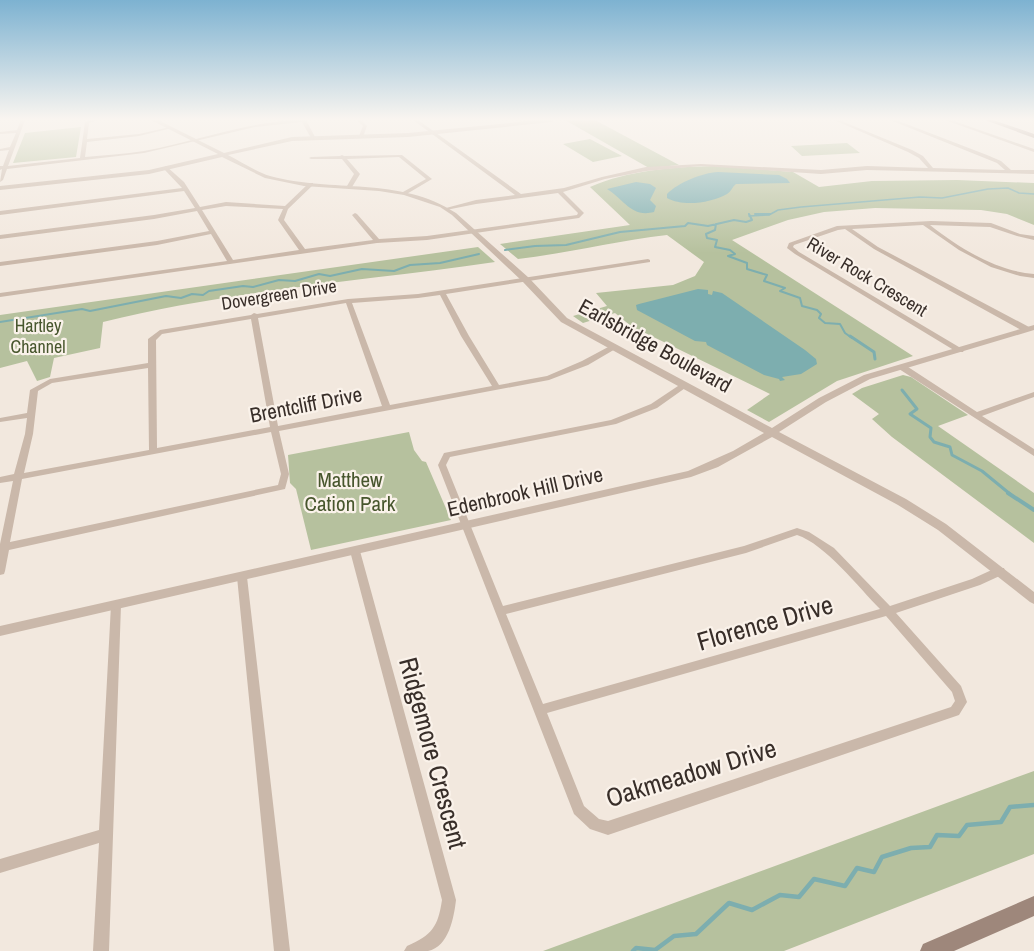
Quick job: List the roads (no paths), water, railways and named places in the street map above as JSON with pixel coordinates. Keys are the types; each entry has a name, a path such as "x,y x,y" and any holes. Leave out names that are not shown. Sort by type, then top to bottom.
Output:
{"main road":[{"path":"930,951 1034,906"}],"street":[{"path":"0,180 3,167 29,164"},
{"path":"0,188 181,164"},
{"name":"Earlsbridge Boulevard","path":"240,164 267,177 405,194 448,210 526,280 564,320 912,508 942,527 1034,599"},
{"path":"349,164 357,174 350,186"},
{"path":"405,194 429,179 411,164"},
{"path":"478,164 520,196"},
{"path":"928,164 932,168"},
{"path":"1002,164 1010,172"},
{"path":"448,210 476,202 559,191 646,169 701,165 822,172 867,168 932,168 1034,172"},
{"path":"166,168 186,189 231,262"},
{"path":"303,251 283,225 282,216 286,208 311,184"},
{"path":"0,213 186,189"},
{"path":"0,295 303,251 377,241 428,238 579,216 581,213 559,191"},
{"path":"0,237 231,204 286,208"},
{"path":"355,215 377,241"},
{"path":"925,224 943,239 1015,274 1034,276"},
{"name":"River Rock Crescent","path":"960,350 790,248 791,244 818,233 845,226 925,224 991,225 1034,238"},
{"path":"845,226 876,248 1030,328"},
{"path":"0,264 157,243 213,232"},
{"name":"Dovergreen Drive","path":"153,451 152,339 160,332 348,301 442,292 648,261"},
{"path":"442,292 465,336 497,388"},
{"path":"348,301 387,408"},
{"path":"2,547 282,487 285,474 274,429 254,315"},
{"name":"Edenbrook Hill Drive","path":"0,631 691,474 727,460 841,388 867,377 1030,328"},
{"name":"Brentcliff Drive","path":"0,480 549,378 613,348"},
{"path":"0,571 2,547 29,434 34,390 50,381 152,365"},
{"path":"902,367 1034,453"},
{"name":"Oakmeadow Drive","path":"684,386 654,406 613,422 447,455 442,465 579,810 595,824 608,828 955,711 961,702 957,690 888,612"},
{"path":"976,415 1034,394"},
{"path":"0,420 30,415"},
{"path":"501,610 746,549 797,531 806,534 830,550 888,612"},
{"name":"Ridgemore Crescent","path":"354,552 449,900 447,921 439,936 412,951"},
{"name":"Florence Drive","path":"540,710 888,612 957,589 1000,571"},
{"path":"242,577 282,951"},
{"path":"101,951 116,605"},
{"path":"0,866 107,834"}],"water":[{"path":"718,172 779,175 790,183 736,184 727,194 697,203 674,201 667,198 667,194 684,182 698,176"},
{"path":"636,182 650,184 656,188 650,200 656,206 654,212 634,210 607,189"},
{"path":"698,289 708,290 708,294 712,295 713,291 722,293 805,350 816,359 817,364 801,374 782,377 785,380 780,381 707,345 706,342 695,341 637,310 636,305"}],"waterway":[{"path":"750,216 769,215 778,210 801,207 920,197 942,198 988,189 1008,188 1019,193 1034,194"},
{"path":"755,214 770,214"},
{"path":"716,224 734,220 746,222 752,220 750,216"},
{"path":"505,250 566,245 620,232 685,226 688,223 708,226 716,224"},
{"path":"716,224 715,230 706,234 707,238 717,240 715,247 730,250 735,254 728,256 747,263 747,269 767,275 764,281 785,288 780,291 800,298 802,306 817,310 821,314 819,318 825,323 840,324 845,333 852,338"},
{"path":"0,322 82,309 90,311 166,296 181,298 192,294 203,295 209,291 243,286 253,287 279,280 295,281 319,274 330,276 362,269 394,271 410,265 440,263 479,254"},
{"path":"850,336 874,352 875,359"},
{"path":"902,390 917,409 910,414 931,428 930,437 934,442 950,447 952,455 982,471 1010,494"},
{"path":"1008,493 1034,510"},
{"path":"633,951 636,948 655,950 674,936 696,934 729,903 752,910 780,895 799,897 814,879 845,886 857,868 874,872 882,857 911,848 930,847 937,835 959,836 967,825 1001,822 1010,807 1034,805"}],"park label":[{"name":"Hartley Channel","path":"38,336"},
{"name":"Matthew Cation Park","path":"350,492"}]}
